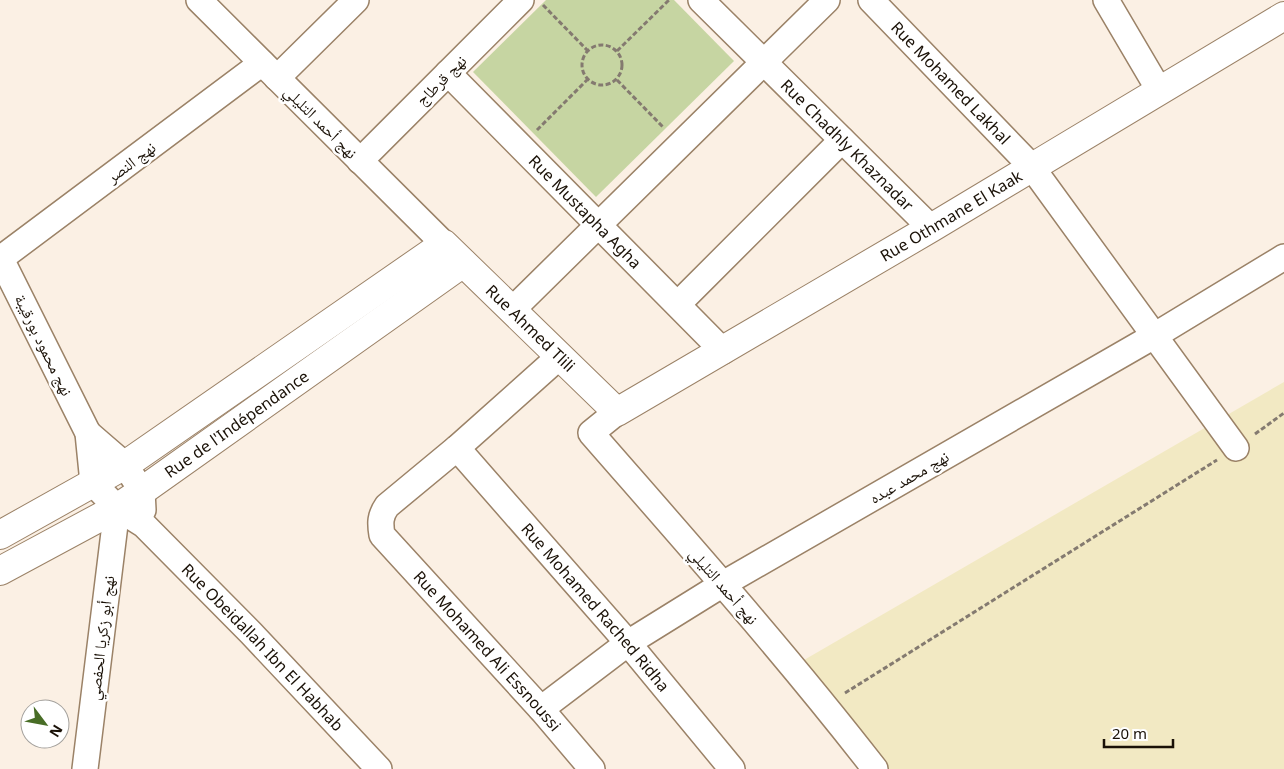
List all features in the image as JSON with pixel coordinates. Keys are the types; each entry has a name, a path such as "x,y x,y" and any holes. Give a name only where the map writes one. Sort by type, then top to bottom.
{"street":[{"name":"نهج أحمد التليلي","path":"199,0 444,244"},
{"name":"نهج النصر","path":"0,258 269,70 356,0"},
{"path":"701,0 764,63"},
{"path":"512,310 828,0"},
{"name":"Rue Mohamed Lakhal","path":"871,0 1031,166 1236,448"},
{"path":"1106,0 1159,90"},
{"name":"نهج قرطاج","path":"360,161 523,1"},
{"name":"Rue Othmane El Kaak","path":"617,412 931,228 1031,166 1284,16"},
{"name":"Rue Chadhly Khaznadar","path":"764,63 931,228"},
{"name":"Rue Mustapha Agha","path":"448,73 723,351"},
{"path":"678,304 842,140"},
{"name":"Rue Ahmed Tlili","path":"444,244 617,412"},
{"name":"Rue de l'Indépendance","path":"0,535 125,465 444,244"},
{"name":"نهج محمود بورقيبة","path":"0,258 88,433"},
{"name":"نهج محمد عبده","path":"541,709 628,642 723,584 1154,336 1284,258"},
{"name":"Rue de l'Indépendance","path":"0,571 117,508 463,263"},
{"path":"457,448 560,356"},
{"name":"نهج أحمد التليلي","path":"617,412 591,433 723,584 825,705 875,769"},
{"path":"88,433 125,465 142,491 144,526"},
{"path":"88,433 93,483"},
{"name":"Rue Mohamed Ali Essnoussi","path":"457,448 387,506 381,514 380,525 382,535 541,709 592,769"},
{"name":"Rue Mohamed Rached Ridha","path":"457,448 628,642 732,769"},
{"name":"Rue Obeidallah Ibn El Habhab","path":"93,483 117,508 144,526 251,633 379,769"},
{"name":"نهج أبو زكريا الحفصي","path":"85,769 117,508"}],"path":[{"path":"617,51 669,0"},
{"path":"523,1 588,51"},
{"path":"603,44 611,46 617,51 622,58 623,66 617,80 610,84 602,85 594,84 588,80 583,72 582,64 584,56 588,51 603,44"},
{"path":"521,146 588,80"},
{"path":"617,80 681,145"},
{"path":"825,705 1236,448 1284,413"}],"green space":[{"path":"546,0 674,0 734,61 596,197 473,72"}],"sand":[{"path":"1284,382 1284,769 886,769 804,660"}]}
